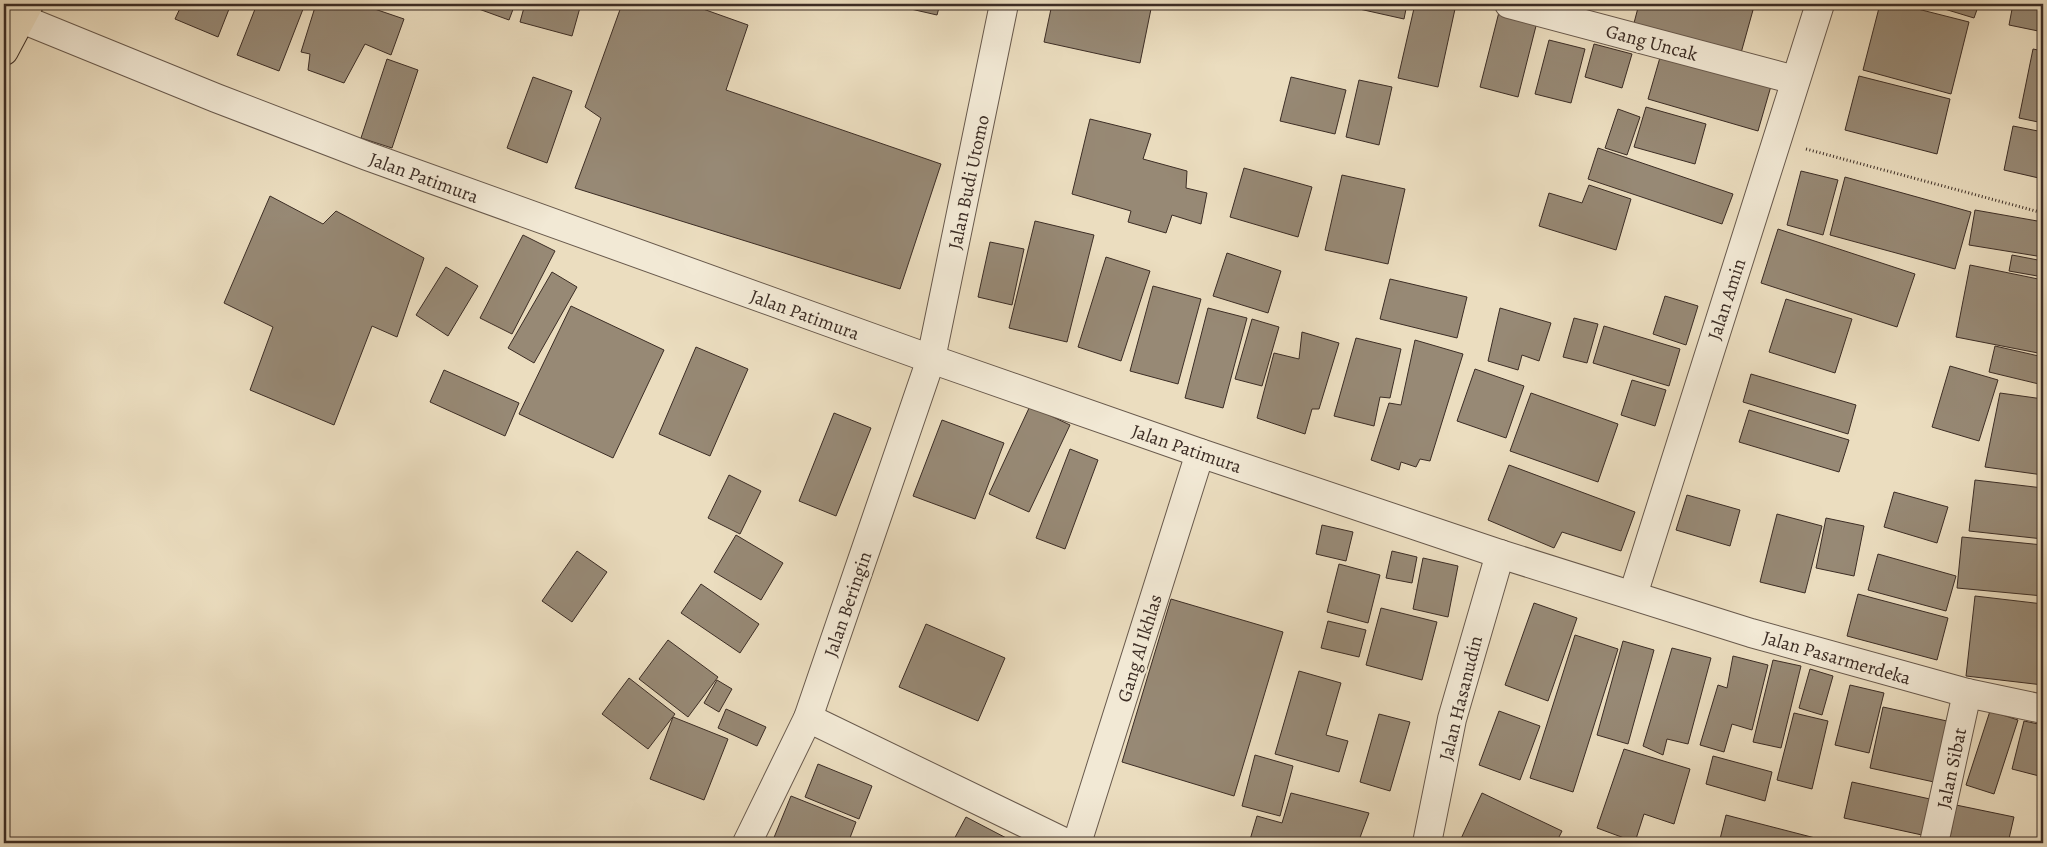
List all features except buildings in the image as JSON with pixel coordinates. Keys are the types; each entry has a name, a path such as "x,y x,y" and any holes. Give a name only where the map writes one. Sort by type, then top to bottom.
{"main road":[{"name":"Jalan Patimura","path":"4,51 26,11"}],"street":[{"name":"Jalan Budi Utomo","path":"931,359 1004,4"},
{"name":"Gang Uncak","path":"1510,4 1795,80"},
{"name":"Jalan Amin","path":"1633,595 1820,4"},
{"name":"Jalan Patimura","path":"26,11 216,98 367,156 931,359 1200,453 1500,554 1633,595"},
{"name":"Jalan Beringin","path":"748,843 808,718 931,359"},
{"name":"Gang Al Ikhlas","path":"1077,843 1200,453"},
{"name":"Jalan Hasanudin","path":"1427,843 1452,718 1500,554"},
{"name":"Jalan Pasarmerdeka","path":"1633,595 1751,633 1967,693 2043,709"},
{"name":"Jalan Sibat","path":"1934,843 1967,693"},
{"path":"808,718 1066,843"}],"path":[{"path":"1776,141 2043,213"}]}
